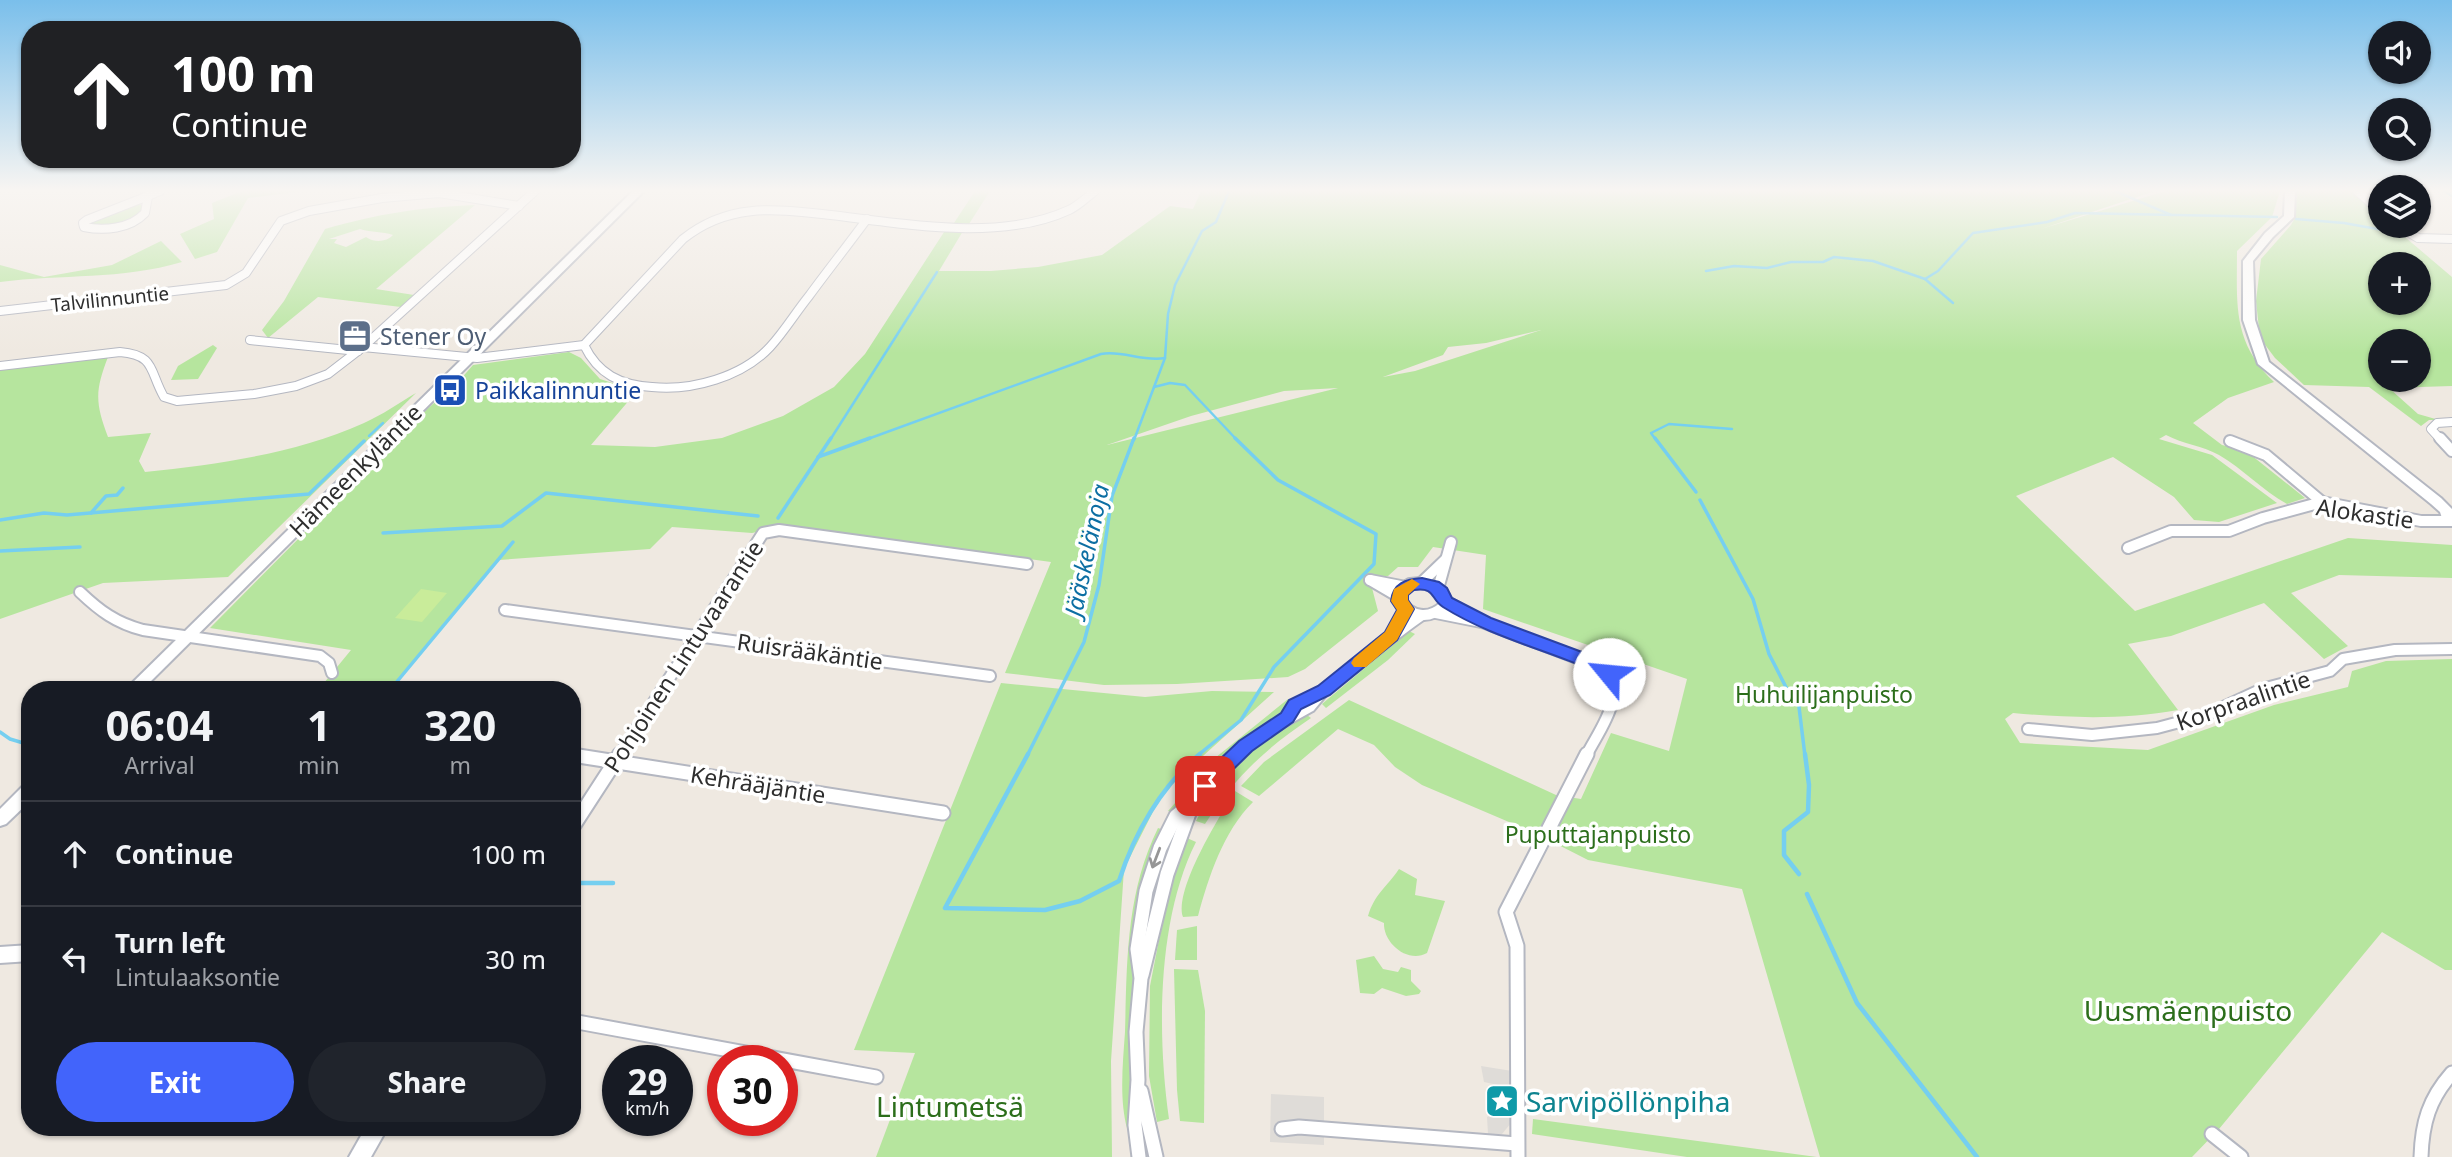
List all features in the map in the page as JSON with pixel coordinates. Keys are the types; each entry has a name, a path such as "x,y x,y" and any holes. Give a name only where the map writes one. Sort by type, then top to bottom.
{"street":[{"name":"Talvilinnuntie","path":"0,310 220,287 232,284 248,273 265,245"},
{"path":"0,366 120,352 134,353 150,362 163,397 180,401 301,384 328,374 360,349 476,245"},
{"name":"Hämeenkyläntie","path":"141,681 584,245"},
{"path":"250,340 469,358 584,345 677,245"},
{"path":"584,345 588,358 599,369 635,385 651,388 691,386 733,373 753,362 770,347 847,245"},
{"path":"2261,245 2248,261 2247,303 2258,351 2267,368 2374,450 2418,488 2431,506 2451,521"},
{"path":"2452,422 2437,423 2431,429 2452,451"},
{"path":"2230,441 2266,455 2322,502"},
{"name":"Alokastie","path":"2128,548 2171,531 2198,528 2229,531 2322,502 2421,521 2451,521"},
{"name":"Pohjoinen Lintuvaarantie","path":"581,814 761,536 767,531 779,530 1027,564"},
{"path":"1438,589 1451,542"},
{"path":"1422,615 1405,609 1399,597 1370,580 1406,587 1422,583 1445,560"},
{"path":"1282,1129 1299,1127 1518,1151 1517,946 1506,912 1614,700 1617,688 1614,680 1603,668 1485,623 1445,601 1438,589 1422,583"},
{"path":"1399,597 1406,587"},
{"path":"80,592 104,615 121,624 320,656 329,663 332,673"},
{"path":"1436,613 1445,601"},
{"path":"1391,636 1405,609"},
{"name":"Ruisrääkäntie","path":"505,610 990,676"},
{"path":"1139,1157 1135,1125 1138,1080 1136,1032 1141,978 1150,953 1167,874 1189,822 1193,802 1230,760 1287,718 1310,708 1324,690 1391,636 1422,615 1436,613 1485,623"},
{"name":"Korpraalintie","path":"2028,729 2048,733 2084,734 2151,729 2198,718 2262,689 2330,671 2343,659 2395,650 2452,649"},
{"name":"Kehrääjäntie","path":"581,756 943,813"},
{"path":"0,820 21,799"},
{"path":"0,955 21,954"},
{"path":"581,1023 876,1077"},
{"path":"2421,1157 2421,1126 2425,1115 2434,1092 2452,1073"},
{"path":"1138,1080 1156,1157"},
{"path":"2213,1134 2241,1157"},
{"path":"359,1157 372,1136"}],"green space":[{"path":"153,245 165,245 182,262 137,272 0,282 0,265 44,277 112,265"},
{"path":"187,245 221,245 217,252 195,259"},
{"path":"316,245 428,245 376,289 414,295 401,307 318,297 268,338 262,330 284,301"},
{"path":"936,245 955,245 939,271 1038,267 1102,255 1116,245 2243,245 2237,251 2240,321 2250,352 2274,382 2228,398 2193,423 2222,445 2246,451 2305,498 2287,504 2219,455 2166,435 2159,439 2212,455 2277,503 2219,522 2194,520 2174,497 2113,457 2016,496 2135,611 2348,538 2452,545 2452,578 2339,575 2291,593 2348,646 2324,659 2264,603 2171,636 2128,644 2178,710 2096,717 2013,713 2005,719 2020,743 2148,750 2274,705 2348,687 2352,671 2386,661 2452,659 2452,970 2445,970 2382,932 2219,1129 2192,1157 1820,1157 1742,889 1588,860 1535,833 1422,785 1395,767 1374,745 1338,729 1259,796 1241,786 1264,762 1349,700 1556,795 1581,799 1611,733 1669,751 1687,679 1483,609 1486,555 1433,547 1418,567 1398,567 1388,576 1377,578 1372,588 1378,611 1305,669 1288,677 1177,684 1104,685 1005,673 1051,562 785,526 752,533 672,527 650,549 499,560 397,681 326,681 351,650 210,628 473,365 569,352 581,358 600,379 637,391 591,445 655,447 722,438 783,416 834,387 865,354","holes":["1541,330 1415,371 1383,377 1443,355 1448,347 1486,343","1338,388 1107,445 1191,416 1284,391"]},
{"path":"2273,245 2414,245 2423,252 2368,252 2368,315 2431,315 2431,259 2452,277 2452,386 2431,387 2431,329 2368,329 2368,387 2304,385 2275,358 2260,338 2256,301 2261,259"},
{"path":"213,345 217,348 198,379 171,380 178,366"},
{"path":"108,357 98,397 104,425 108,437 151,433 139,461 145,472 229,461 311,443 364,423 416,393 228,577 103,583 0,619 0,369"},
{"path":"2376,392 2393,392 2418,414 2439,420 2429,420 2421,426"},
{"path":"421,589 447,593 422,622 395,618"},
{"path":"1409,631 1415,634 1388,660 1326,708 1322,704"},
{"name":"Lintumetsä","path":"1001,683 1145,697 1212,691 1274,692 1163,792 1124,869 1111,1061 1112,1157 876,1157 915,1053 854,1050"},
{"path":"1288,699 1293,703 1228,754 1174,813 1168,811 1215,758"},
{"path":"1307,715 1311,718 1252,765 1205,824 1196,821 1218,786 1243,759 1272,736"},
{"path":"1235,791 1253,802 1225,841 1212,870 1198,916 1183,917 1185,889 1192,871"},
{"path":"1158,828 1164,830 1134,941 1133,1127 1127,1128 1122,1080 1130,928 1140,877"},
{"path":"1187,838 1196,842 1183,873 1174,906 1163,978 1163,1051 1169,1119 1157,1122 1149,1076 1150,986 1171,878"},
{"path":"1399,869 1417,879 1415,895 1445,901 1427,953 1420,956 1412,956 1398,950 1388,938 1384,923 1368,916 1378,896"},
{"path":"1197,926 1197,960 1175,960 1177,930"},
{"path":"1374,956 1383,969 1398,972 1401,967 1411,970 1411,981 1421,991 1419,994 1406,996 1382,988 1374,994 1360,993 1356,960"},
{"path":"1174,969 1198,970 1205,1011 1204,1123 1180,1121"},
{"path":"1533,1119 1817,1157 1687,1157 1532,1134"}],"shaded area":[{"path":"1597,654 1644,671 1640,681 1630,682 1630,694 1625,704 1580,687"},
{"name":"Sarvipöllönpiha","path":"1481,1066 1512,1071 1511,1123 1502,1134 1488,1134 1487,1117 1498,1113 1493,1103 1498,1085 1484,1082"},
{"path":"1271,1094 1324,1097 1324,1145 1270,1142"}],"waterway":[{"name":"Jääskelänoja","path":"1165,358 1168,314 1175,285 1195,245"},
{"path":"1925,279 1938,271 1962,245"},
{"path":"1706,271 1734,266 1767,268 1791,262 1823,262 1834,257 1873,261 1925,279"},
{"path":"830,440 937,272"},
{"path":"1925,279 1953,303"},
{"path":"865,440 1101,354 1165,358"},
{"name":"Jääskelänoja","path":"1154,387 1165,358"},
{"path":"1154,387 1170,383 1185,385 1236,439"},
{"name":"Jääskelänoja","path":"1134,440 1154,387"},
{"path":"369,436 383,423"},
{"path":"1656,440 1651,433 1669,424 1732,429"},
{"path":"819,457 831,438"},
{"path":"819,457 870,438"},
{"name":"Jääskelänoja","path":"1028,754 1084,642 1099,585 1112,496 1134,438"},
{"path":"1655,438 1696,492"},
{"path":"1197,756 1241,720 1274,667 1374,564 1376,534 1278,480 1236,439"},
{"path":"91,513 309,494 364,441"},
{"path":"778,518 819,457"},
{"path":"91,513 106,496 117,495 123,488"},
{"path":"383,533 502,526 546,493 758,516"},
{"path":"1700,500 1753,599 1769,654 1789,693"},
{"path":"0,520 44,513 91,513"},
{"path":"397,681 513,542"},
{"path":"0,551 80,547"},
{"path":"1799,707 1805,756"},
{"name":"Jääskelänoja","path":"0,732 21,742"},
{"path":"1028,754 945,908 1045,910 1080,901 1119,881 1132,846 1150,812 1173,781 1200,754"},
{"path":"1799,874 1784,855 1784,831 1808,812 1809,785 1805,754"},
{"name":"Jääskelänoja","path":"581,883 613,883"},
{"path":"1807,894 1857,1003 1977,1157"}],"slow traffic":[{"path":"1360,663 1391,636 1405,609 1399,601 1400,593 1412,584"}],"place":[{"name":"Stener Oy","path":"355,336"},
{"name":"Paikkalinnuntie","path":"450,390"},
{"name":"Sarvipöllönpiha","path":"1502,1101"}],"route":[{"path":"1205,786 1246,746 1287,718 1295,704 1324,690 1391,636 1405,609 1399,601 1400,593 1410,584 1434,586 1444,596 1445,601 1485,623 1592,663 1609,674"}],"park label":[{"name":"Huhuilijanpuisto","path":"1824,694"},
{"name":"Puputtajanpuisto","path":"1598,834"},
{"name":"Uusmäenpuisto","path":"2188,1010"}]}
